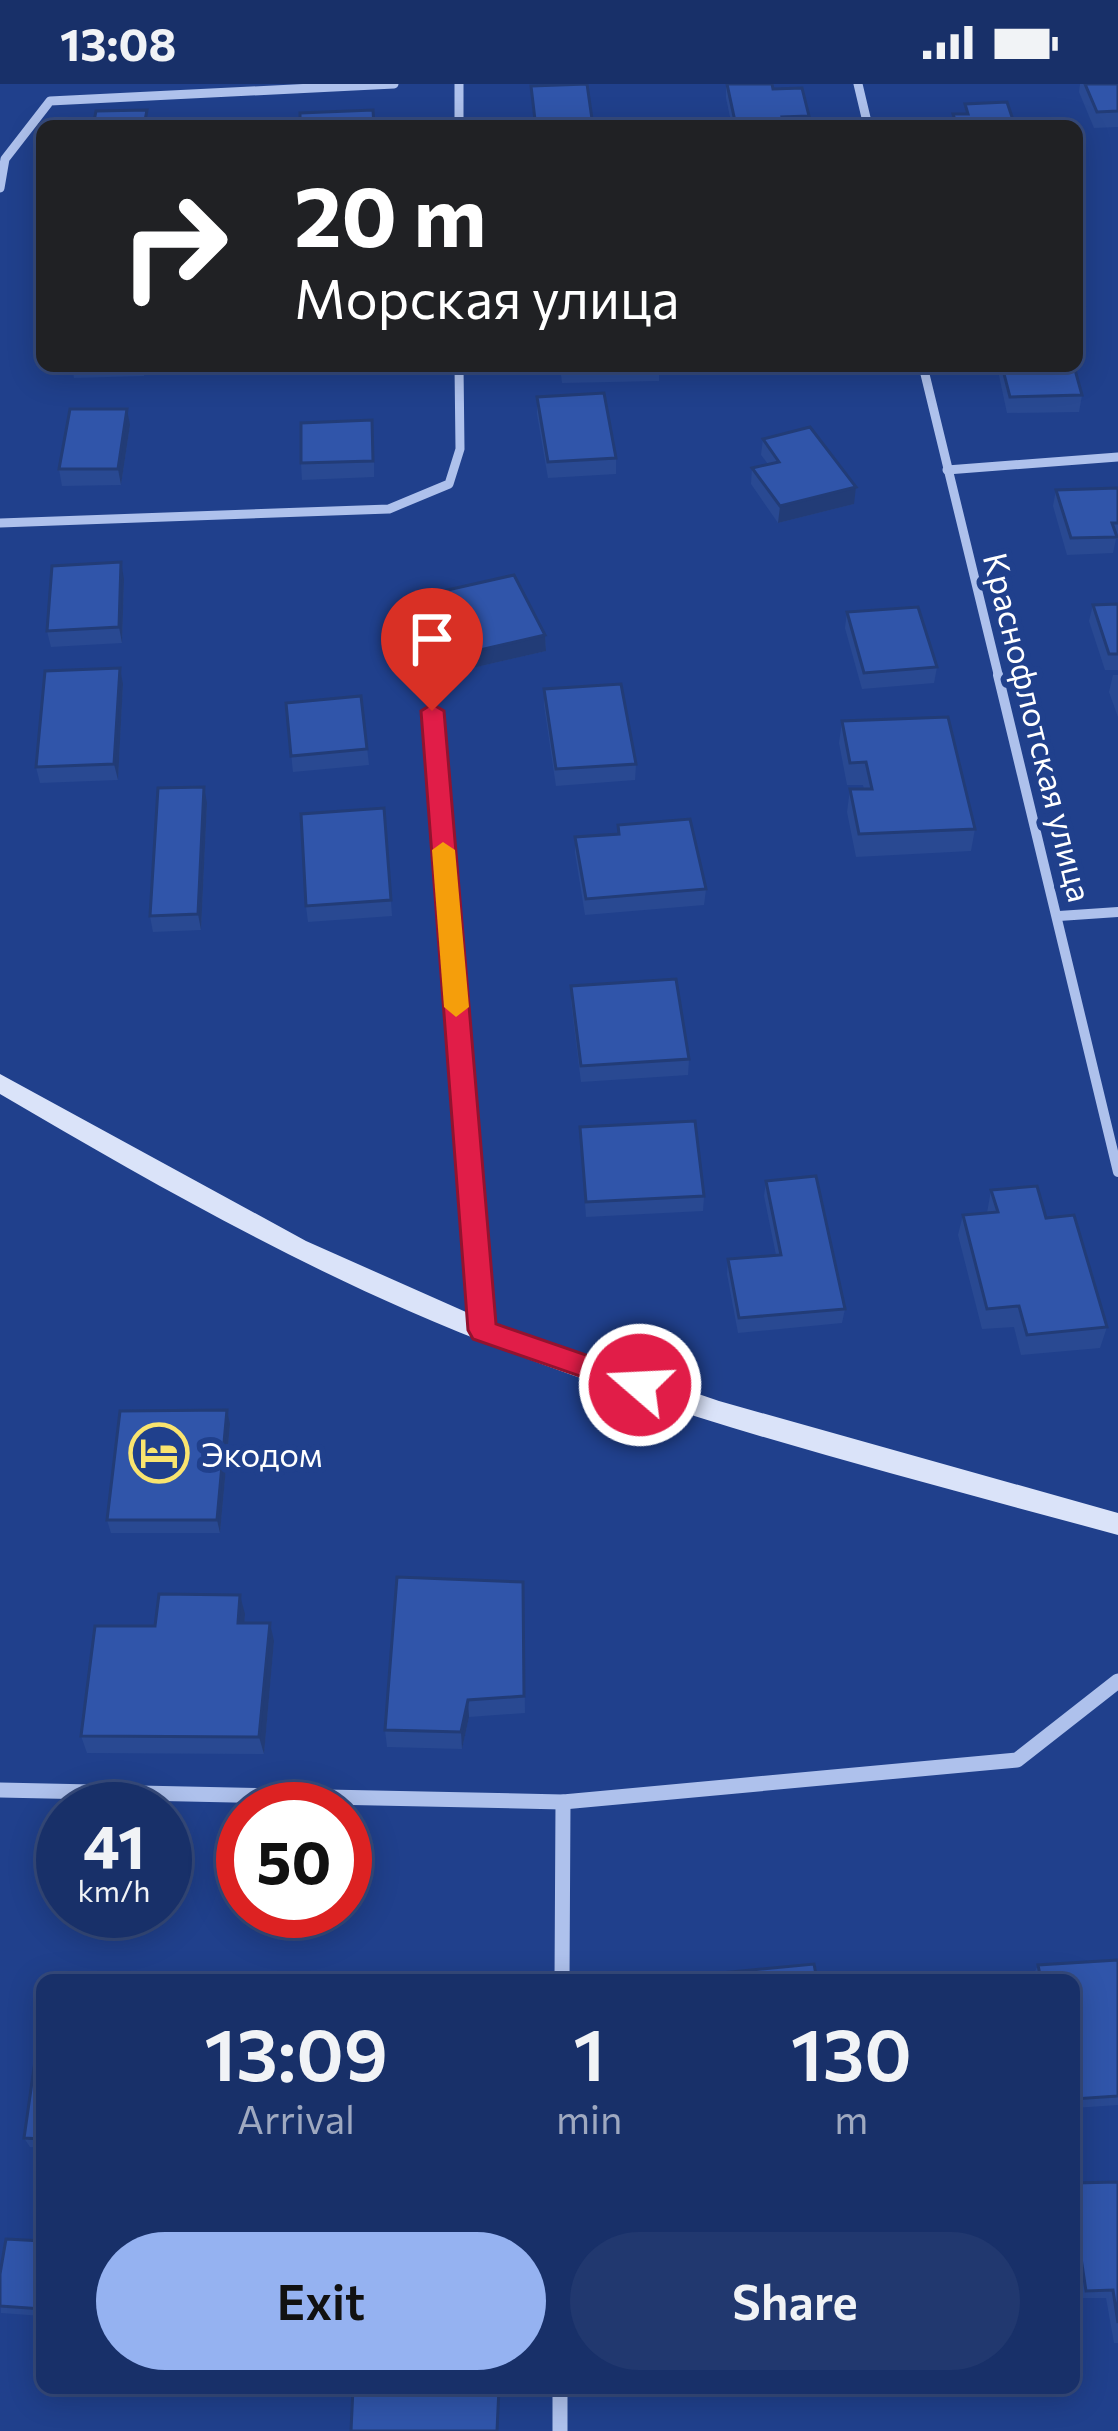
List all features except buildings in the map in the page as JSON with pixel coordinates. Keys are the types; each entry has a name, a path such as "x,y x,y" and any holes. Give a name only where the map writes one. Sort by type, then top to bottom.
{"main road":[{"path":"0,1083 222,1212 482,1330 854,1451 1118,1524"}],"street":[{"path":"0,188 2,159 50,101 394,84"},
{"path":"459,84 459,120"},
{"path":"858,84 867,120"},
{"path":"0,523 389,509 449,484 460,449 459,372"},
{"name":"Краснофлотская улица","path":"924,372 1118,1172"},
{"path":"947,470 1118,457"},
{"path":"432,711 482,1330"},
{"path":"1059,916 1118,912"},
{"path":"0,1790 563,1802 1017,1760 1118,1681"},
{"path":"562,1974 563,1802"},
{"path":"560,2394 560,2431"}],"slow traffic":[{"path":"443,850 456,1007"}],"place":[{"name":"Экодом","path":"159,1453"}],"route":[{"path":"432,711 482,1330 640,1385"}]}
